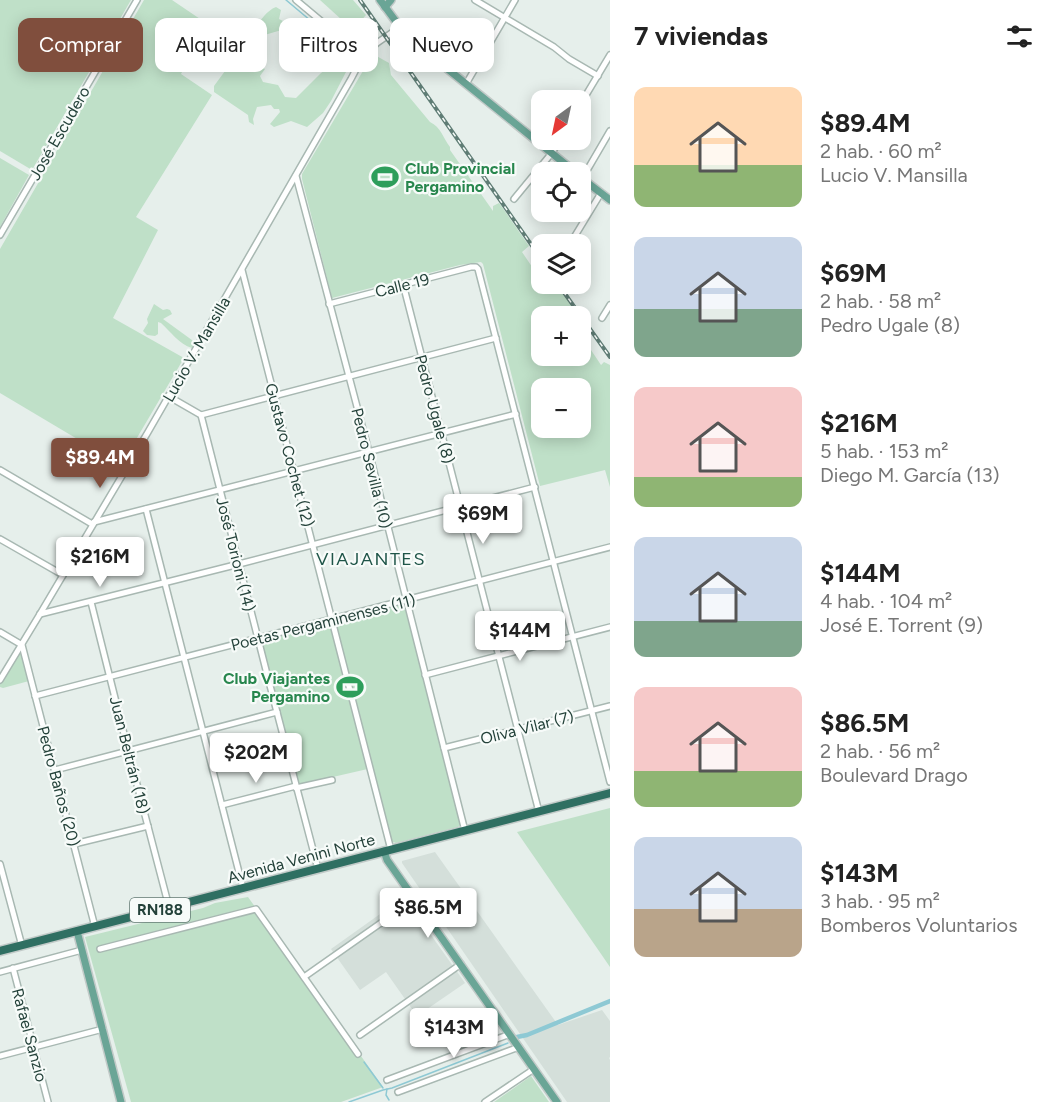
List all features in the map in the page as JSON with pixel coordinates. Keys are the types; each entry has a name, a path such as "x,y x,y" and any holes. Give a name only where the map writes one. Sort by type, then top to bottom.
{"highway":[{"name":"Avenida Venini Norte","path":"0,951 610,793"}],"main road":[{"path":"380,0 393,18"},
{"path":"385,8 391,0"},
{"path":"451,72 561,162"},
{"path":"591,186 610,200"},
{"path":"387,851 387,860 557,1102"},
{"path":"77,931 120,1102"}],"street":[{"name":"José Escudero","path":"0,235 137,0"},
{"path":"296,0 318,18"},
{"path":"475,0 598,76"},
{"path":"466,84 514,0"},
{"path":"589,90 610,55"},
{"name":"Lucio V. Mansilla","path":"0,680 242,270 355,72"},
{"path":"591,162 610,131"},
{"path":"514,199 554,150"},
{"name":"Pedro Sevilla (10)","path":"296,175 465,831"},
{"path":"576,234 601,193"},
{"name":"Calle 19","path":"329,304 476,267 479,271 496,338"},
{"name":"Gustavo Cochet (12)","path":"242,270 332,619 387,851"},
{"name":"Pedro Ugale (8)","path":"403,284 539,812"},
{"path":"602,318 610,305"},
{"path":"168,396 201,415 496,338 610,782"},
{"path":"0,470 93,523 516,414"},
{"name":"José Torioni (14)","path":"201,415 318,869"},
{"path":"40,614 535,488"},
{"path":"146,509 243,888"},
{"path":"0,539 63,575"},
{"name":"Poetas Pergaminenses (11)","path":"35,696 610,547"},
{"name":"Juan Beltrán (18)","path":"92,602 169,907"},
{"path":"425,675 610,627"},
{"path":"0,632 22,645"},
{"name":"Pedro Baños (20)","path":"22,645 95,927"},
{"name":"Oliva Vilar (7)","path":"444,748 610,706"},
{"path":"55,770 277,712"},
{"path":"222,805 332,780"},
{"path":"74,844 148,826"},
{"path":"0,864 22,946"},
{"path":"304,977 415,899"},
{"path":"100,949 256,909 358,1054"},
{"path":"0,972 82,950"},
{"path":"360,1035 461,964"},
{"name":"Rafael Sanzio","path":"13,968 48,1102"},
{"path":"0,1056 103,1029"},
{"path":"387,1080 510,1035"},
{"path":"398,1092 517,1046"},
{"path":"485,1102 534,1069"}],"shaded area":[{"path":"435,852 558,1025 602,1010 610,1021 610,1102 567,1102 402,863 402,861"},
{"path":"404,897 465,983 417,1016 386,972 360,990 331,949"}],"green space":[{"path":"0,0 131,0 121,18 18,18 18,72 89,72 32,170 0,151"},
{"path":"144,0 172,0 199,18 155,18 155,72 182,72 181,74 212,95 136,217 158,230 113,318 184,358 121,465 0,393 0,249 102,72 143,72 143,18 134,18"},
{"path":"320,0 353,0 366,15 363,18 340,18"},
{"path":"276,7 281,10 279,31 267,34 267,18 263,18"},
{"name":"Club Provincial Pergamino","path":"378,57 389,63 391,75 439,130 450,150 493,211 493,206 499,203 529,246 522,252 531,265 531,294 564,294 572,306 531,306 531,366 591,366 591,350 601,365 604,362 610,365 610,487 605,470 540,486 481,262 460,265 332,298 302,174 362,72 378,72"},
{"path":"224,72 263,72 260,76 263,82 278,85 285,97 296,98 322,72 346,72 323,113 307,127 291,121 274,127 270,124 280,112 271,105 257,107 253,119 254,125 249,122 248,115 214,92 214,86"},
{"path":"0,158 29,175 0,227"},
{"path":"154,304 163,310 170,310 172,314 163,319 196,343 192,348 179,341 161,323 158,322 158,334 155,336 147,335 143,331"},
{"name":"Club Viajantes Pergamino","path":"401,604 406,606 461,824 458,827 396,843 391,839 372,768 298,785 261,642 263,639"},
{"path":"20,653 29,681 0,687 0,684"},
{"path":"610,808 610,967 517,832"},
{"path":"248,897 383,1087 341,1102 131,1102 85,937 203,908 215,903"},
{"path":"531,1076 549,1102 494,1102"}],"waterway":[{"path":"286,0 307,18"},
{"path":"517,1037 610,1001"},
{"path":"349,1102 392,1088 508,1043"},
{"path":"364,1062 383,1088"},
{"path":"387,1089 386,1095 389,1100"}],"railway":[{"path":"360,0 531,244"},
{"path":"565,294 610,357"}],"place":[{"name":"Club Provincial Pergamino","path":"385,177"},
{"name":"Club Viajantes Pergamino","path":"350,687"}],"district":[{"name":"VIAJANTES","path":"371,559"}]}
